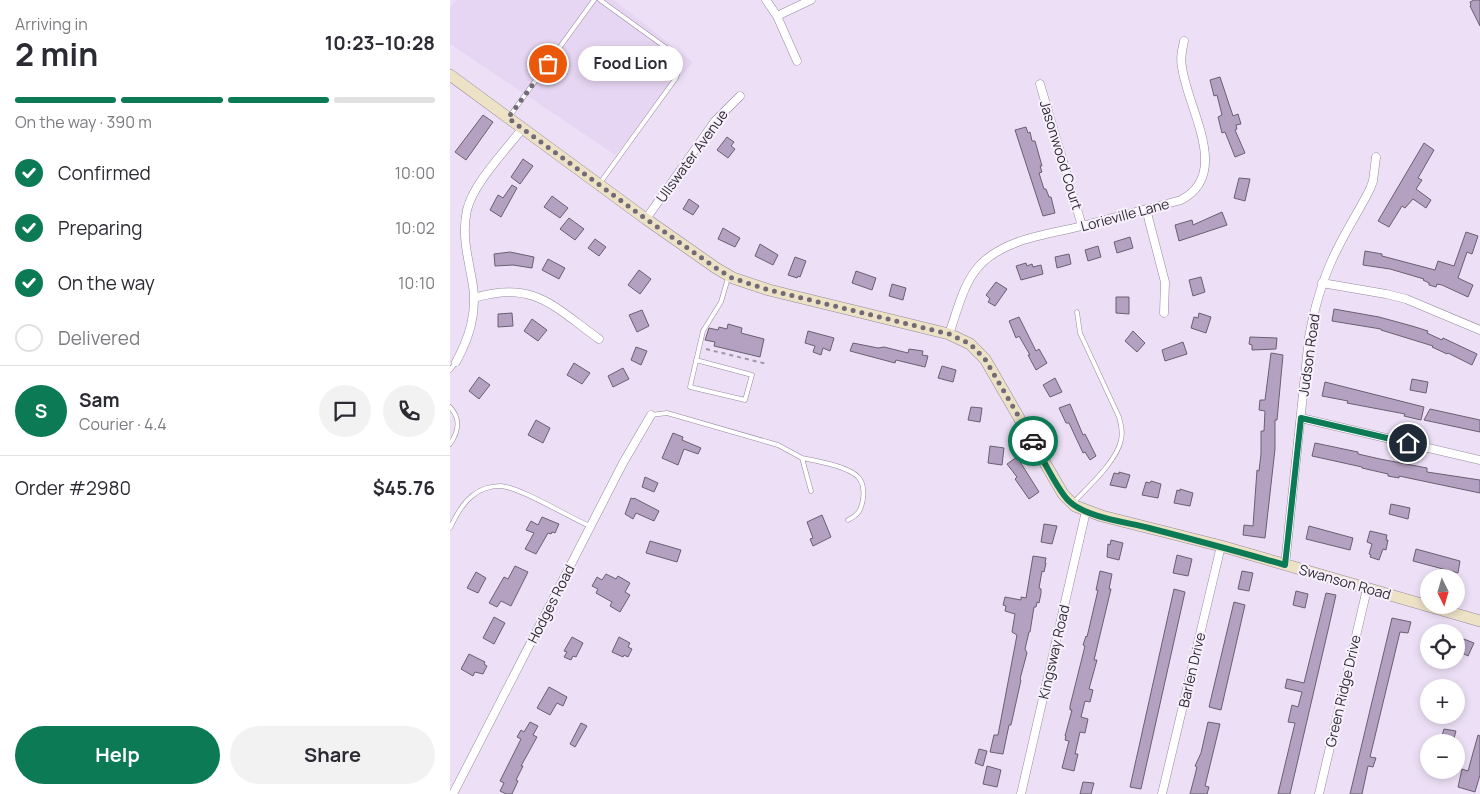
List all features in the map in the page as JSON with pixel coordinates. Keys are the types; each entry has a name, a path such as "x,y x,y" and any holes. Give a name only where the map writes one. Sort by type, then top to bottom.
{"street":[{"path":"766,0 777,16 796,61"},
{"path":"777,16 811,0"},
{"name":"Lorieville Lane","path":"949,334 967,285 979,266 989,257 1013,244 1182,200 1190,195 1202,181 1205,172 1206,152 1181,65 1184,41"},
{"name":"Swanson Road","path":"450,75 646,219 729,275 762,288 949,334 970,344 985,359 1063,494 1072,504 1086,511 1221,546 1480,621"},
{"name":"Jasonwood Court","path":"1040,84 1082,226"},
{"name":"Ullswater Avenue","path":"646,219 715,121 740,96"},
{"path":"456,362 467,343 471,328 474,298 464,234 467,209 479,184 522,129"},
{"name":"Judson Road","path":"1285,565 1312,317 1322,283 1344,235 1374,181 1376,157"},
{"path":"1146,209 1165,282 1164,313"},
{"path":"1322,283 1406,299 1479,327"},
{"path":"474,298 506,292 530,294 553,306 599,339"},
{"name":"Hodges Road","path":"453,794 590,526 651,415"},
{"path":"1301,418 1480,460"},
{"name":"Kingsway Road","path":"1021,794 1086,511"},
{"name":"Barlen Drive","path":"1162,794 1221,546"},
{"name":"Green Ridge Drive","path":"1319,794 1367,589"}],"lane":[{"path":"508,118 594,0"},
{"path":"598,184 676,78 679,67 676,57 672,52 600,0"},
{"path":"696,360 752,375 746,400 690,386 696,360 699,347 703,331 721,302 729,275"},
{"path":"1072,504 1112,459 1120,445 1122,431 1116,410 1080,333 1078,312"},
{"path":"450,370 456,362"},
{"path":"450,407 455,412 458,424 457,432 450,444"},
{"path":"651,415 666,413 778,445 802,458 845,469 858,477 864,490 861,510 857,515 848,520"},
{"path":"802,458 811,491"},
{"path":"450,528 461,508 473,495 489,487 501,486 533,498 590,526"}],"path":[{"path":"699,347 767,364"},
{"path":"720,360 722,353"},
{"path":"730,363 732,356"}],"shaded area":[{"path":"456,0 614,0 693,62 615,155 450,44 450,8"}],"building":[{"path":"1480,0 1480,26 1470,6 1470,2"},
{"path":"1220,77 1233,116 1238,114 1241,124 1236,125 1237,129 1235,130 1245,153 1235,157 1225,132 1222,133 1218,117 1222,115 1217,95 1214,96 1210,80"},
{"path":"483,115 493,122 466,160 455,152"},
{"path":"1026,127 1028,133 1030,132 1032,141 1035,141 1042,166 1040,166 1042,172 1039,173 1044,189 1046,189 1049,197 1051,197 1055,213 1043,216 1015,130"},
{"path":"727,137 734,142 731,146 735,149 728,158 717,150"},
{"path":"1424,143 1434,150 1418,178 1422,180 1416,189 1431,200 1426,208 1413,199 1405,208 1402,206 1389,227 1378,221"},
{"path":"523,159 533,166 520,184 511,177"},
{"path":"1239,178 1250,179 1245,201 1234,198"},
{"path":"512,185 517,188 501,217 490,210 498,195 503,198"},
{"path":"552,196 568,208 560,218 544,207"},
{"path":"689,199 699,206 693,215 683,209"},
{"path":"1222,212 1227,225 1179,241 1175,225 1192,220 1193,225"},
{"path":"569,218 584,229 575,240 560,229"},
{"path":"723,228 740,238 735,247 718,239"},
{"path":"1466,232 1478,236 1472,254 1467,252 1458,278 1473,285 1468,297 1442,285 1437,284 1436,287 1429,285 1424,279 1390,269 1363,265 1365,251 1382,254 1382,256 1435,270 1438,261 1454,266"},
{"path":"1130,237 1133,248 1117,253 1114,242"},
{"path":"595,239 606,247 599,256 588,248"},
{"path":"760,244 778,255 773,265 755,256"},
{"path":"1098,246 1101,257 1088,261 1085,250"},
{"path":"510,252 534,257 532,268 513,265 495,266 494,254"},
{"path":"1069,254 1071,264 1057,268 1055,257"},
{"path":"795,257 806,261 800,277 798,276 797,278 788,275"},
{"path":"548,259 565,268 559,279 542,270"},
{"path":"1026,263 1027,266 1032,264 1033,267 1041,265 1043,274 1021,280 1016,266"},
{"path":"639,270 651,279 640,294 628,285"},
{"path":"856,271 876,278 872,290 852,283"},
{"path":"1201,277 1205,292 1193,296 1189,280"},
{"path":"996,282 1007,289 995,306 988,302 990,299 986,295"},
{"path":"892,284 906,288 903,300 889,296"},
{"path":"1116,297 1129,297 1129,314 1116,313"},
{"path":"1334,309 1379,317 1428,331 1427,333 1442,340 1443,338 1477,354 1472,365 1433,346 1381,329 1332,321"},
{"path":"642,310 649,326 637,332 629,315"},
{"path":"512,313 513,326 498,327 498,314"},
{"path":"1199,313 1211,317 1206,333 1191,328 1194,317 1198,318"},
{"path":"1019,317 1036,351 1039,349 1047,363 1036,370 1019,336 1016,338 1009,321"},
{"path":"532,319 547,330 538,341 524,331"},
{"path":"728,324 742,328 741,333 764,339 760,357 714,346 715,342 705,340 709,328 718,330 719,327 727,329"},
{"path":"808,331 834,338 830,351 823,348 821,355 813,352 815,346 805,343"},
{"path":"1133,331 1145,343 1137,352 1125,341"},
{"path":"1250,337 1277,338 1276,349 1252,350 1252,345 1249,344"},
{"path":"1183,342 1187,354 1165,361 1162,350"},
{"path":"853,343 878,348 884,347 908,353 909,349 923,351 922,355 928,356 925,367 896,360 895,363 850,351"},
{"path":"636,347 647,351 641,365 631,360"},
{"path":"1271,353 1283,355 1277,420 1275,420 1275,449 1265,538 1243,535 1244,525 1253,526 1257,470 1259,471 1261,454 1261,431 1264,431 1265,411 1259,410 1260,400 1265,400"},
{"path":"574,363 590,373 582,384 567,375"},
{"path":"942,366 956,370 953,382 938,378"},
{"path":"623,368 629,379 613,387 608,376"},
{"path":"479,377 490,385 479,399 469,391"},
{"path":"1055,378 1062,392 1050,397 1043,385"},
{"path":"1412,379 1428,382 1426,393 1410,390"},
{"path":"1325,382 1424,407 1421,420 1404,416 1405,414 1347,403 1348,401 1322,396"},
{"path":"1070,404 1083,435 1085,434 1096,456 1090,460 1085,452 1083,453 1069,423 1066,423 1059,408"},
{"path":"971,407 982,408 980,422 968,420"},
{"path":"1430,409 1480,420 1480,432 1424,420"},
{"path":"536,420 550,428 543,443 528,435"},
{"path":"673,433 683,437 682,440 701,448 698,454 684,449 678,465 662,458"},
{"path":"1315,443 1427,468 1427,472 1480,480 1480,493 1399,476 1399,478 1388,476 1388,474 1362,467 1312,456"},
{"path":"990,446 1004,448 1002,465 988,463"},
{"path":"1017,457 1039,492 1029,499 1015,479 1017,477 1007,464"},
{"path":"1119,472 1130,475 1126,488 1110,485 1114,473 1119,474"},
{"path":"645,477 658,483 654,492 642,487"},
{"path":"1151,481 1161,484 1158,498 1142,495 1146,482 1150,483"},
{"path":"1180,489 1193,493 1190,506 1174,503 1177,490 1180,491"},
{"path":"631,498 659,511 654,521 636,513 633,519 625,514"},
{"path":"1391,504 1410,508 1408,519 1389,514"},
{"path":"822,515 831,537 813,546 810,539 813,538 807,522"},
{"path":"542,517 559,524 555,533 548,533 536,554 525,549 534,533 526,530 531,521 538,525"},
{"path":"1044,524 1057,526 1052,544 1041,542"},
{"path":"1309,526 1353,538 1350,550 1306,539"},
{"path":"1370,531 1387,535 1386,550 1383,549 1379,560 1370,557 1371,555 1369,554 1372,544 1367,542"},
{"path":"1111,540 1123,543 1119,560 1107,557 1108,544 1110,545"},
{"path":"650,541 681,550 677,562 646,553"},
{"path":"1416,549 1460,561 1459,569 1443,569 1413,561"},
{"path":"1177,555 1192,559 1188,576 1173,573"},
{"path":"1033,556 1046,558 1039,588 1041,593 1039,603 1037,602 1036,607 1034,607 1025,649 1027,653 1003,754 990,752 994,735 998,735 1017,635 1012,632 1015,614 1005,611 1006,606 1003,605 1005,597 1021,600 1021,597 1026,598"},
{"path":"515,566 528,572 511,606 501,601 497,607 489,603 504,577 508,579"},
{"path":"1100,571 1112,574 1109,589 1111,589 1094,660 1097,660 1089,689 1093,690 1090,702 1085,701 1081,717 1088,719 1085,733 1080,732 1075,754 1078,754 1074,771 1062,768 1069,741 1065,740 1065,736 1072,710 1070,710 1070,706 1085,646 1083,645 1087,637 1098,590 1096,590"},
{"path":"1242,571 1253,573 1249,591 1238,589"},
{"path":"476,572 486,578 478,593 467,588"},
{"path":"606,574 616,579 618,576 630,583 625,592 630,595 620,612 610,606 612,602 596,593 598,589 592,586 597,577 602,580"},
{"path":"1174,589 1185,592 1141,789 1130,787"},
{"path":"1296,591 1308,594 1305,608 1293,605"},
{"path":"1326,593 1336,595 1290,794 1278,794 1295,723 1288,722 1292,705 1298,707 1302,692 1285,688 1287,679 1304,683"},
{"path":"1234,602 1245,605 1221,710 1209,707"},
{"path":"494,617 505,623 494,644 483,638"},
{"path":"1392,618 1411,622 1408,633 1400,632 1370,757 1376,758 1373,767 1368,766 1362,794 1350,794"},
{"path":"572,637 583,643 576,657 573,656 571,660 564,657 567,652 564,651"},
{"path":"619,637 630,643 628,647 632,649 628,657 612,652"},
{"path":"1465,640 1474,643 1468,656 1465,654"},
{"path":"469,654 485,662 484,664 487,666 483,674 475,672 473,676 461,669"},
{"path":"549,687 567,697 563,706 557,703 550,715 537,708"},
{"path":"530,722 538,726 533,735 537,737 521,766 523,766 512,794 506,794 500,791 504,783 500,781 521,739 517,737 521,730 524,732"},
{"path":"1208,722 1220,724 1205,786 1209,787 1207,794 1190,794 1197,767 1195,766 1201,753"},
{"path":"581,723 587,726 575,747 570,744"},
{"path":"1444,729 1456,731 1455,734 1442,734"},
{"path":"1478,735 1480,736 1480,775 1475,792 1458,787 1460,779 1465,779 1465,770 1468,771"},
{"path":"979,749 987,751 983,766 975,763"},
{"path":"987,766 1001,770 997,787 983,784"},
{"path":"1083,782 1094,783 1091,794 1080,794"}],"way so far":[{"path":"548,64 508,118 646,219 732,278 769,290 949,334 970,344 985,359 1033,441"}],"place":[{"name":"Food Lion","path":"548,64"}],"route":[{"path":"1033,441 1063,494 1072,504 1079,508 1094,514 1221,546 1285,565 1301,418 1408,443"}]}
